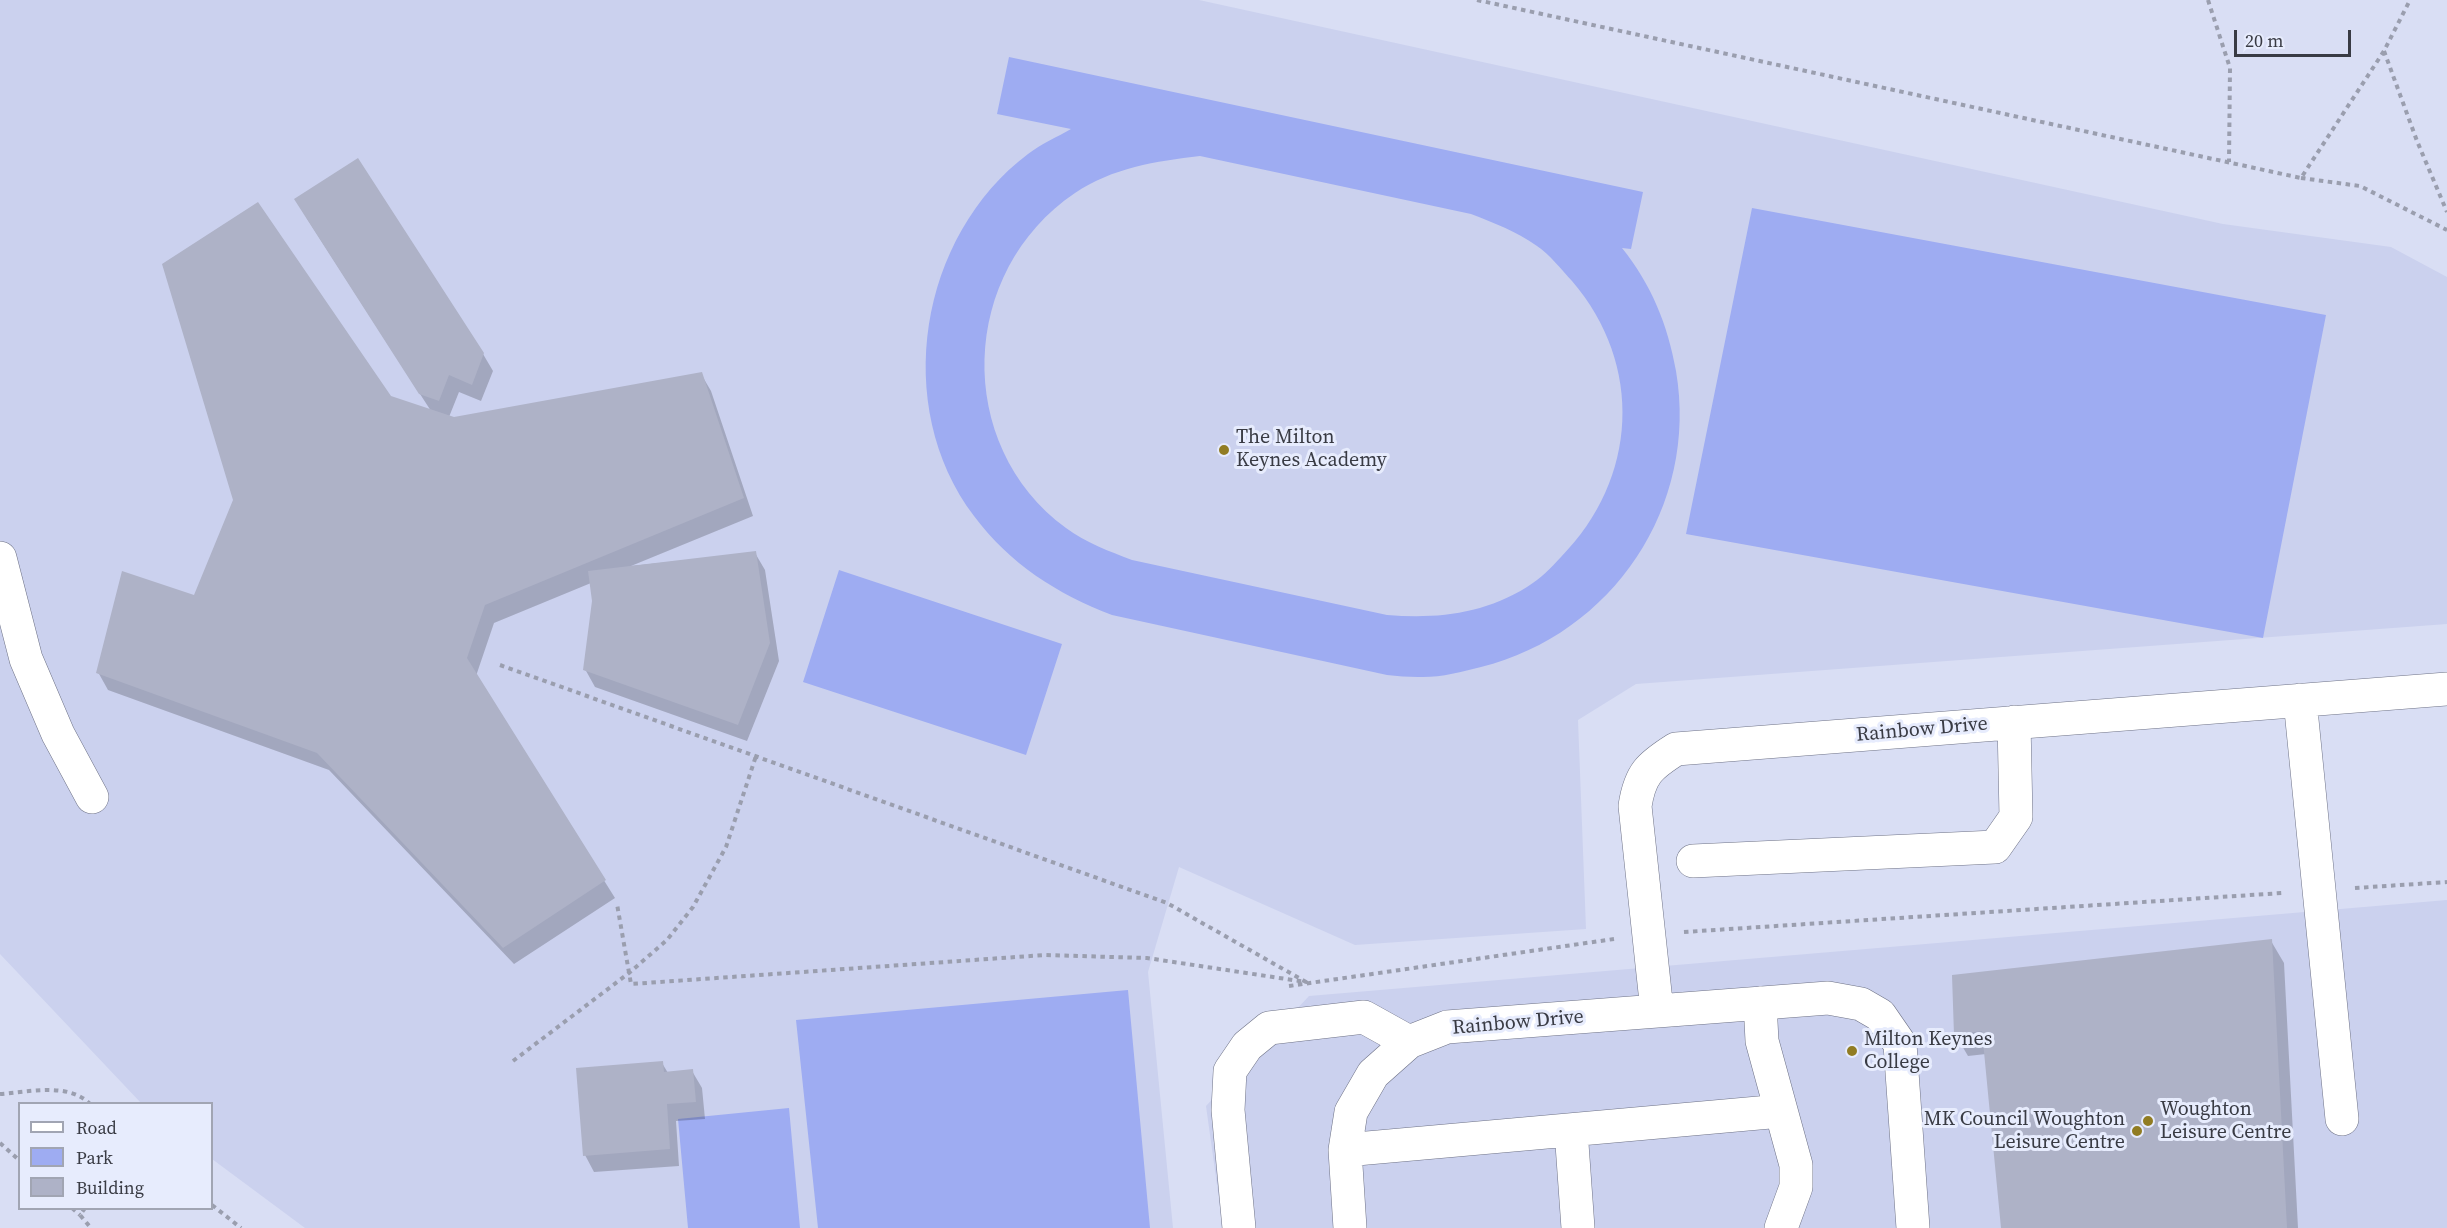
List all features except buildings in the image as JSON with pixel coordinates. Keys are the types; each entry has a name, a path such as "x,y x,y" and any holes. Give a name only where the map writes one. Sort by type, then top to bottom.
{"street":[{"path":"0,558 26,659 57,734 92,797"},
{"name":"Rainbow Drive","path":"1657,1011 1635,806 1638,788 1652,764 1676,749 2447,689"},
{"path":"2300,700 2342,1119"},
{"path":"1694,861 1995,847 2016,817 2014,722"},
{"name":"Rainbow Drive","path":"1350,1228 1345,1150 1352,1112 1373,1074 1409,1042 1447,1027 1828,998 1861,1004 1881,1015 1900,1044 1914,1228"},
{"path":"1760,1003 1762,1041 1796,1165 1796,1187 1781,1228"},
{"path":"1239,1228 1228,1110 1230,1071 1247,1046 1269,1028 1364,1017 1409,1042"},
{"path":"1345,1150 1781,1111"},
{"path":"1571,1130 1578,1228"}],"path":[{"path":"1477,0 2301,178 2360,186 2447,230"},
{"path":"2208,0 2230,68 2229,162"},
{"path":"2301,178 2384,51 2410,0"},
{"path":"2384,51 2417,141 2447,212"},
{"path":"500,665 1167,903 1306,982"},
{"path":"513,1061 629,973 667,940 693,907 726,847 756,756"},
{"path":"1287,986 1649,934 2447,882"},
{"path":"617,904 631,984 1045,955 1147,958 1306,982"},
{"path":"0,1094 71,1092 88,1102"},
{"path":"0,1143 18,1159"},
{"path":"213,1206 242,1228"},
{"path":"73,1210 91,1228"},
{"path":"80,1215 84,1210"}],"shaded area":[{"name":"The Milton Keynes Academy","path":"0,0 1199,0 2223,224 2391,247 2447,277 2447,624 1636,684 1578,720 1586,929 1355,945 1179,867 1148,972 1173,1228 305,1228 213,1160 213,1102 140,1102 0,954"},
{"name":"Milton Keynes College","path":"2447,900 2447,1228 1223,1228 1206,1106 1309,996"}],"green space":[{"path":"1009,57 1643,192 1631,249 1622,248 1642,276 1663,321 1676,371 1680,421 1674,470 1659,515 1637,557 1607,594 1570,626 1528,650 1481,667 1426,677 1387,675 1112,615 1072,597 1036,576 1003,549 988,533 974,516 948,472 932,425 926,375 929,324 941,276 962,230 991,189 1028,154 1071,129 997,114","holes":["1200,156 1471,214 1505,228 1537,246 1572,281 1595,314 1611,349 1620,385 1622,421 1617,458 1605,493 1587,526 1561,557 1527,587 1510,596 1460,613 1424,616 1387,615 1132,560 1106,550 1066,528 1029,493 1003,452 989,406 985,359 991,311 1009,267 1037,226 1089,184 1135,167"]},
{"path":"1752,208 2326,315 2263,638 1686,534"},
{"path":"839,570 1062,644 1026,755 803,682"},
{"path":"1128,990 1150,1228 818,1228 796,1020"},
{"path":"789,1108 800,1228 688,1228 678,1119"}],"place":[{"name":"The Milton Keynes Academy","path":"1224,450"},
{"name":"Milton Keynes College","path":"1852,1051"},
{"name":"Woughton Leisure Centre","path":"2148,1121"},
{"name":"MK Council Woughton Leisure Centre","path":"2137,1131"}]}
